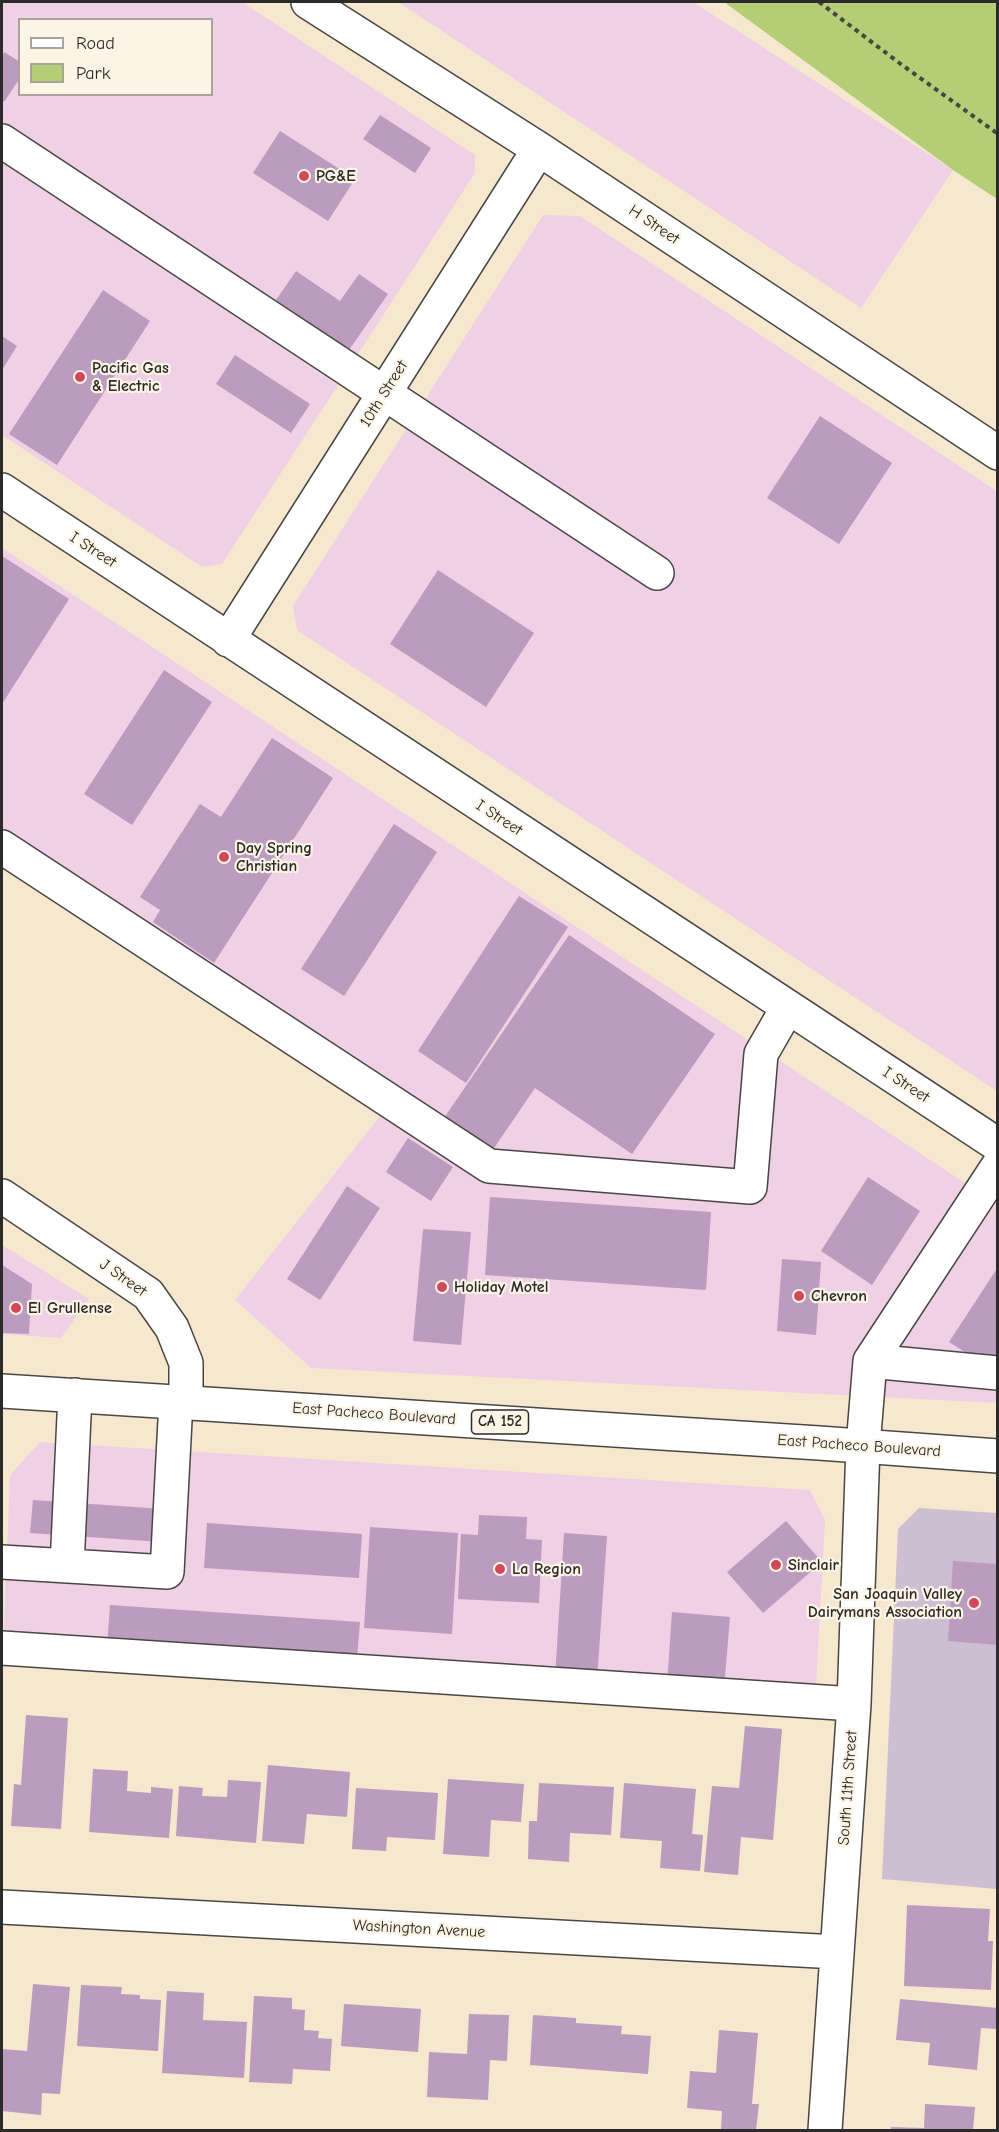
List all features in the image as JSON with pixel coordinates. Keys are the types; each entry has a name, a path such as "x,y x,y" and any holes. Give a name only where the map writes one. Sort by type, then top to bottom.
{"main road":[{"name":"H Street","path":"308,2 539,149 998,453"},
{"path":"2,141 657,573"},
{"name":"10th Street","path":"228,640 539,149"},
{"name":"I Street","path":"2,490 998,1145"},
{"path":"2,847 489,1166 750,1187 761,1054 788,1008"},
{"path":"998,1166 870,1361 998,1372"},
{"name":"J Street","path":"2,1196 148,1294 172,1328 186,1363 167,1572 67,1566"},
{"name":"South 11th Street","path":"825,2130 854,1704 863,1446 870,1361"},
{"name":"East Pacheco Boulevard","path":"2,1390 998,1456"},
{"path":"2,1562 67,1566 75,1395"},
{"path":"2,1648 854,1704"},
{"name":"Washington Avenue","path":"2,1907 837,1952"}],"path":[{"path":"819,2 998,134"}],"shaded area":[{"path":"2,2 242,2 475,155 475,173 355,359 2,122"},
{"path":"398,2 693,2 953,170 861,308"},
{"path":"2,160 338,385 222,564 202,567 2,435"},
{"path":"543,215 580,216 997,491 997,1091 297,630 293,606"},
{"path":"2,548 997,1204 997,1403 311,1368 235,1300 384,1111 2,858"},
{"path":"2,1245 89,1299 61,1338 2,1334"},
{"path":"40,1442 810,1490 825,1520 815,1702 3,1652 10,1475"},
{"path":"919,1508 997,1513 997,1889 882,1879 898,1529"}],"green space":[{"path":"724,2 997,2 997,199 953,170"}],"building":[{"path":"4,52 18,61 18,81 4,102 2,100 2,56"},
{"path":"380,115 431,148 415,173 363,139"},
{"name":"PG&E","path":"280,131 355,179 328,221 253,173"},
{"path":"296,271 340,301 359,274 388,294 349,350 276,300"},
{"name":"Pacific Gas & Electric","path":"103,290 150,321 57,465 9,434"},
{"path":"2,336 17,346 2,370"},
{"path":"235,355 310,404 291,433 216,384"},
{"path":"820,416 892,463 839,544 767,498"},
{"path":"2,556 69,599 2,704"},
{"path":"438,570 534,633 486,707 390,644"},
{"path":"164,670 212,702 132,825 84,794"},
{"name":"Day Spring Christian","path":"272,738 333,778 214,963 153,922 160,910 140,897 200,804 221,817"},
{"path":"394,824 437,852 344,996 301,969"},
{"path":"519,896 568,927 466,1083 418,1051"},
{"path":"569,935 715,1034 632,1154 535,1088 492,1151 444,1118"},
{"path":"408,1138 453,1167 431,1201 386,1172"},
{"name":"Chevron","path":"868,1177 920,1211 872,1285 821,1251"},
{"path":"347,1186 380,1208 320,1300 287,1279"},
{"path":"490,1197 711,1212 706,1290 485,1275"},
{"name":"Holiday Motel","path":"423,1229 471,1232 461,1345 413,1341"},
{"name":"Chevron","path":"782,1259 821,1262 816,1335 777,1331"},
{"name":"El Grullense","path":"2,1265 32,1284 29,1334 2,1333"},
{"path":"998,1267 998,1373 949,1342"},
{"path":"33,1500 178,1510 176,1543 30,1533"},
{"name":"La Region","path":"479,1515 527,1517 526,1539 542,1540 539,1603 458,1599 461,1534 478,1535"},
{"path":"786,1521 822,1562 763,1613 727,1572"},
{"path":"207,1523 362,1534 359,1578 204,1568"},
{"path":"370,1527 458,1533 452,1634 364,1628"},
{"path":"564,1533 607,1536 597,1680 555,1678"},
{"name":"San Joaquin Valley Dairymans Association","path":"953,1561 998,1564 998,1645 948,1641"},
{"path":"110,1605 360,1622 357,1658 107,1647"},
{"path":"672,1612 730,1617 724,1689 667,1685"},
{"path":"26,1715 68,1718 61,1829 11,1826 14,1784 21,1785"},
{"path":"745,1726 782,1729 773,1840 741,1837 738,1875 704,1872 712,1786 739,1788"},
{"path":"268,1765 350,1772 347,1817 307,1814 304,1844 262,1841"},
{"path":"93,1769 128,1771 127,1791 151,1793 151,1787 173,1789 169,1838 89,1832"},
{"path":"448,1779 524,1784 521,1822 491,1820 489,1857 443,1854"},
{"path":"228,1780 261,1782 256,1843 176,1836 179,1786 203,1788 202,1796 227,1797"},
{"path":"539,1783 614,1787 611,1835 570,1833 569,1862 528,1859 529,1821 537,1821"},
{"path":"624,1783 696,1789 692,1834 703,1835 700,1871 660,1868 662,1841 620,1838"},
{"path":"356,1788 438,1793 435,1840 387,1837 386,1851 352,1849"},
{"path":"907,1905 990,1909 988,1941 993,1941 991,1990 904,1986"},
{"path":"33,1984 70,1987 60,2094 42,2093 41,2115 2,2111 2,2049 27,2051"},
{"path":"81,1985 122,1987 121,1994 140,1995 140,1999 161,2000 158,2051 77,2046"},
{"path":"167,1991 204,1993 203,2020 247,2022 244,2078 162,2073"},
{"path":"254,1996 292,1998 292,2009 305,2010 304,2030 319,2031 318,2038 332,2039 330,2071 293,2069 292,2084 249,2082"},
{"path":"900,1999 998,2008 998,2029 981,2028 977,2070 928,2065 930,2043 896,2040"},
{"path":"344,2004 421,2009 418,2052 341,2046"},
{"path":"469,2014 509,2015 507,2061 490,2060 488,2100 427,2097 429,2052 467,2054"},
{"path":"533,2015 576,2018 576,2023 622,2026 621,2034 651,2036 648,2074 530,2065"},
{"path":"719,2030 758,2033 752,2104 759,2104 756,2130 721,2130 722,2111 687,2108 690,2071 716,2073"},
{"path":"925,2104 975,2107 973,2130 891,2130 891,2127 924,2128"}],"place":[{"name":"PG&E","path":"304,176"},
{"name":"Pacific Gas & Electric","path":"80,377"},
{"name":"Day Spring Christian","path":"224,857"},
{"name":"Holiday Motel","path":"442,1287"},
{"name":"Chevron","path":"799,1296"},
{"name":"El Grullense","path":"16,1308"},
{"name":"Sinclair","path":"776,1565"},
{"name":"La Region","path":"500,1569"},
{"name":"San Joaquin Valley Dairymans Association","path":"974,1603"}]}
